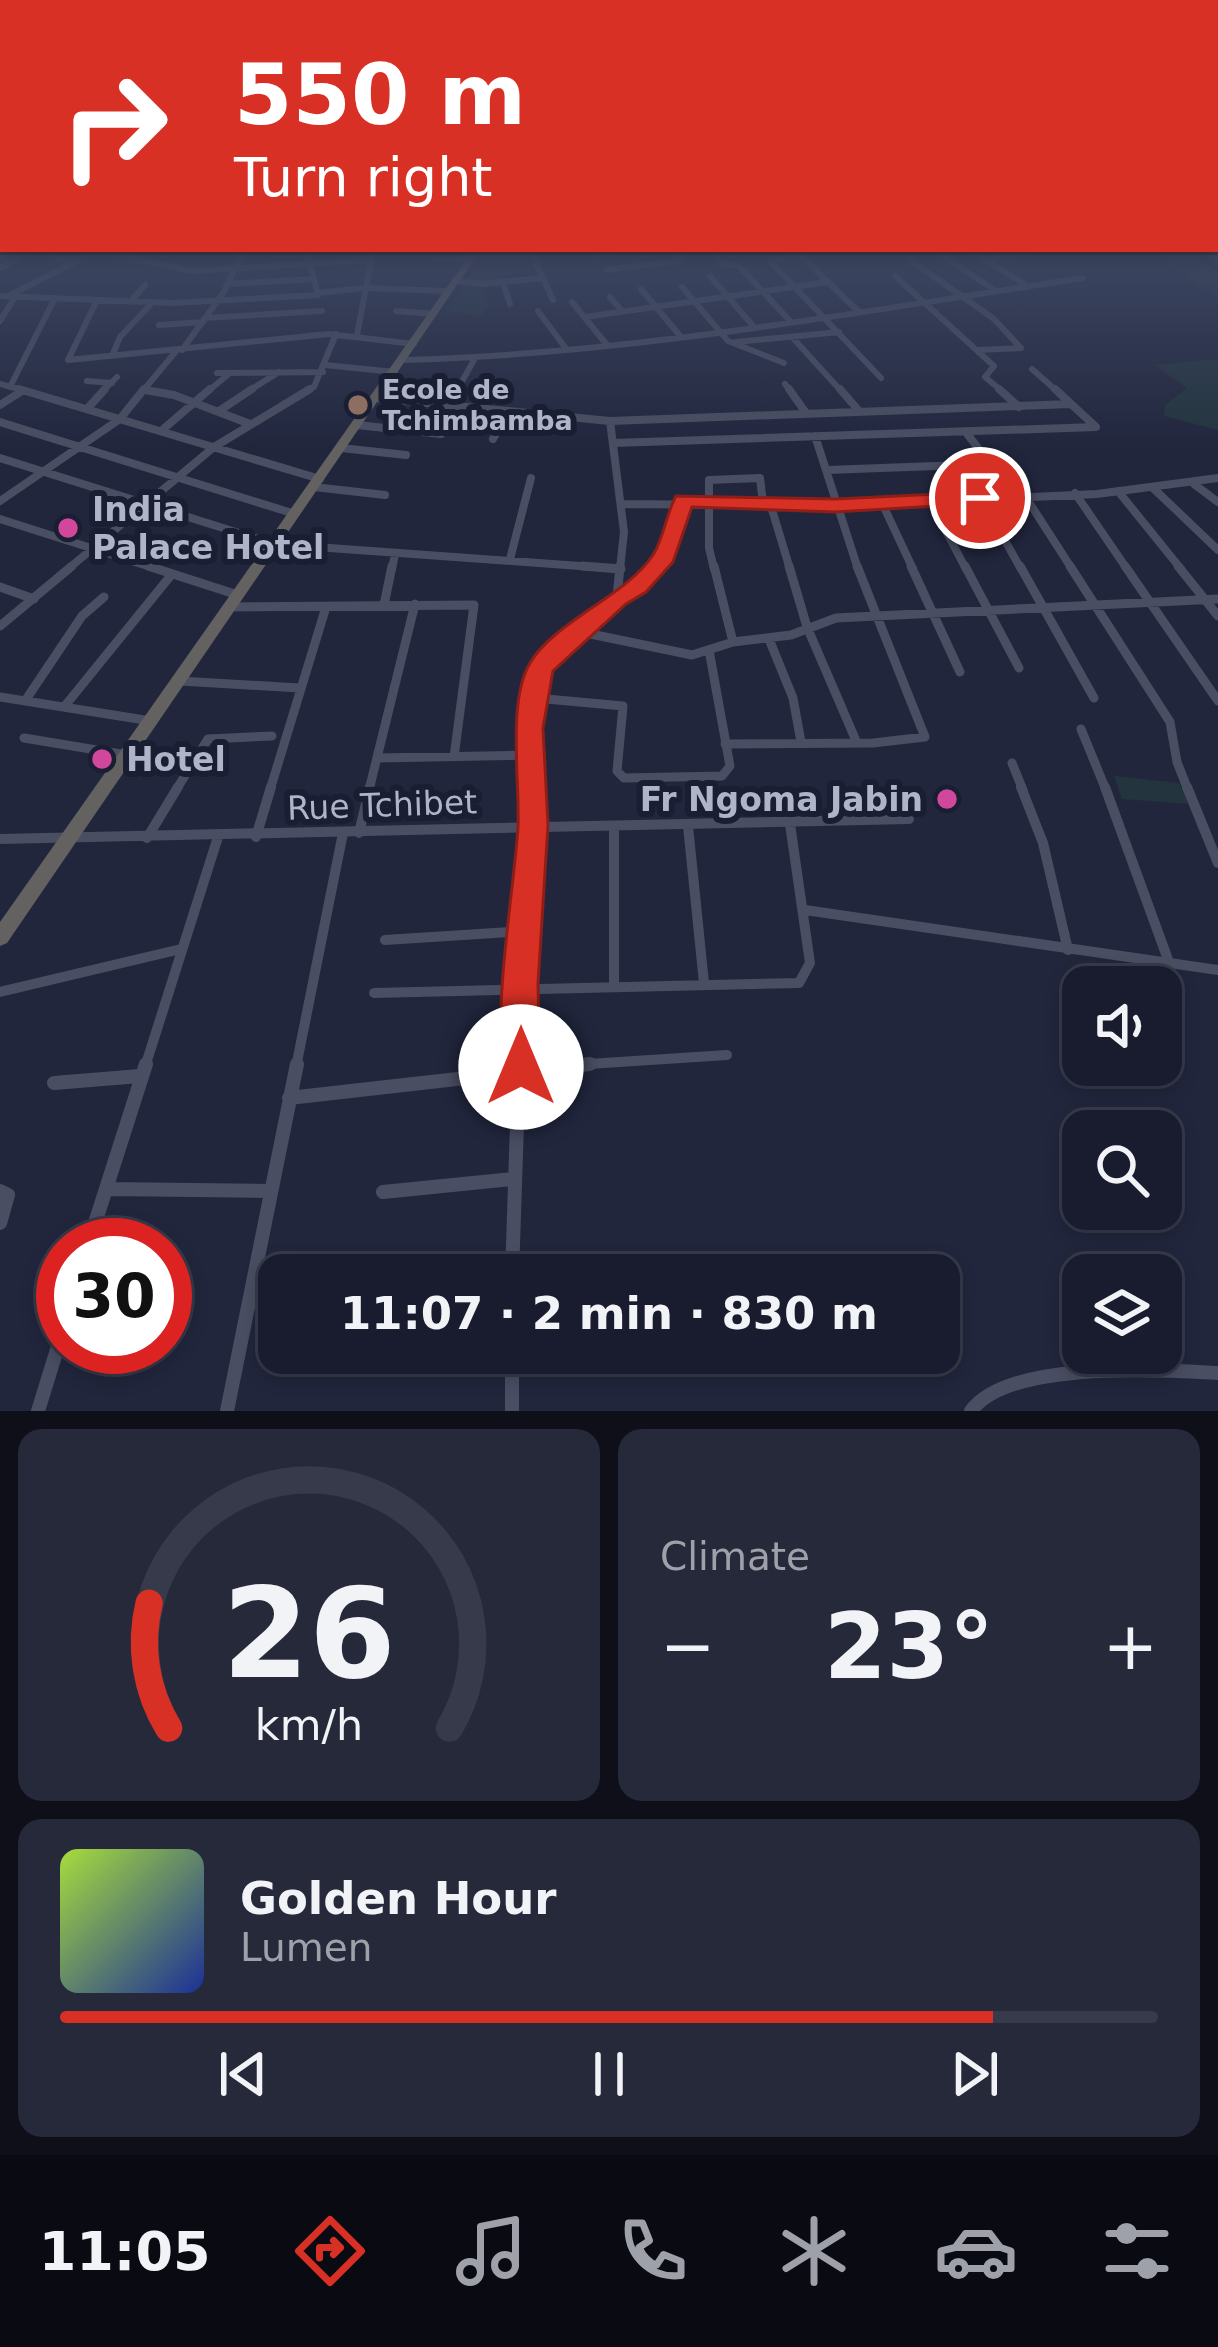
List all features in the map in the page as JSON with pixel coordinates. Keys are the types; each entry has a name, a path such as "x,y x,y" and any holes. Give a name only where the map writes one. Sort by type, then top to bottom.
{"highway":[{"path":"0,937 433,316"}],"street":[{"path":"10,387 47,316"},
{"path":"89,316 66,358 336,334 414,344"},
{"path":"112,356 120,337 140,316"},
{"path":"0,501 120,419 207,316"},
{"path":"159,325 253,316"},
{"path":"357,335 360,316"},
{"path":"541,316 566,350"},
{"path":"592,316 585,317 607,345"},
{"path":"665,316 681,337"},
{"path":"706,316 731,342 784,363"},
{"path":"745,316 754,327"},
{"path":"784,316 790,322"},
{"path":"217,373 474,360 832,316"},
{"path":"940,316 994,366 985,377 1019,406"},
{"path":"978,350 1021,347 990,316"},
{"path":"824,317 881,377"},
{"path":"731,342 839,332"},
{"path":"0,626 214,446 310,390 324,369 336,334"},
{"path":"792,337 859,412"},
{"path":"448,406 474,360"},
{"path":"613,443 968,435 1096,427 1032,369"},
{"path":"219,411 280,372"},
{"path":"161,431 230,373"},
{"path":"87,381 115,380 87,409"},
{"path":"0,384 214,446 317,483 385,495"},
{"path":"785,384 806,413"},
{"path":"0,405 22,391"},
{"path":"145,391 195,402 250,424"},
{"path":"376,398 610,421 1071,404"},
{"path":"494,439 509,411"},
{"path":"610,421 621,504 617,598"},
{"path":"0,422 295,514"},
{"path":"357,424 441,434"},
{"path":"968,435 1020,496 1098,605 1170,722 1177,762 1218,862"},
{"path":"725,744 926,737 835,506 815,436"},
{"path":"341,448 406,455"},
{"path":"0,458 274,544 621,569"},
{"path":"827,470 989,464"},
{"path":"734,642 709,548 710,478 734,476 763,480 766,503 807,627 857,743"},
{"path":"511,559 531,478"},
{"path":"621,504 683,500 835,506 1118,491 1218,479"},
{"path":"1193,483 1218,502"},
{"path":"1153,488 1218,550"},
{"path":"1118,491 1218,616"},
{"path":"1075,493 1218,700"},
{"path":"980,498 1094,698"},
{"path":"512,1254 521,984 533,825 530,755 541,667 617,598 638,586 667,554 683,500"},
{"path":"929,501 1019,668"},
{"path":"882,503 960,672"},
{"path":"0,519 172,574 234,601 326,607 468,603 477,608 454,757"},
{"path":"384,605 395,554"},
{"path":"64,707 172,574"},
{"path":"0,586 34,599"},
{"path":"25,700 82,616 104,597"},
{"path":"581,632 681,654 875,614 1218,599"},
{"path":"359,833 415,604"},
{"path":"256,836 326,607"},
{"path":"769,639 793,698 801,742"},
{"path":"535,698 623,706 617,771 623,778 722,776 730,766 710,650"},
{"path":"180,681 299,688"},
{"path":"0,697 152,721"},
{"path":"1081,729 1135,860 1170,965"},
{"path":"147,838 208,740 272,736"},
{"path":"24,738 128,754"},
{"path":"378,758 530,755"},
{"path":"1012,763 1043,843 1068,950"},
{"name":"Rue Tchibet","path":"0,839 910,819"},
{"path":"374,993 521,984 704,983 772,988 799,983 810,963 790,824"},
{"path":"614,826 614,984"},
{"path":"688,826 704,983"},
{"path":"227,1411 343,833"},
{"path":"98,1218 218,837"},
{"path":"805,910 1218,970"},
{"path":"385,940 525,932"},
{"path":"0,992 181,949"},
{"path":"289,1098 521,1067 728,1055"},
{"path":"54,1083 140,1076"},
{"path":"382,1192 513,1179"},
{"path":"108,1189 269,1191"},
{"path":"0,1192 8,1196 0,1223"},
{"path":"971,1411 984,1393 1013,1384 1157,1369 1218,1373"},
{"path":"38,1411 49,1374"},
{"path":"512,1374 512,1411"}],"shaded area":[{"path":"1218,359 1218,430 1164,416 1165,405 1187,388 1155,365"},
{"path":"1114,776 1179,783 1189,804 1122,799"}],"place":[{"name":"Ecole de Tchimbamba","path":"358,405"},
{"name":"India Palace Hotel","path":"68,528"},
{"name":"Hotel","path":"102,759"},
{"name":"Fr Ngoma Jabin","path":"947,799"}],"route":[{"path":"521,1067 521,984 533,825 530,728 541,667 617,598 638,586 664,557 683,500 835,506 980,498"}]}
